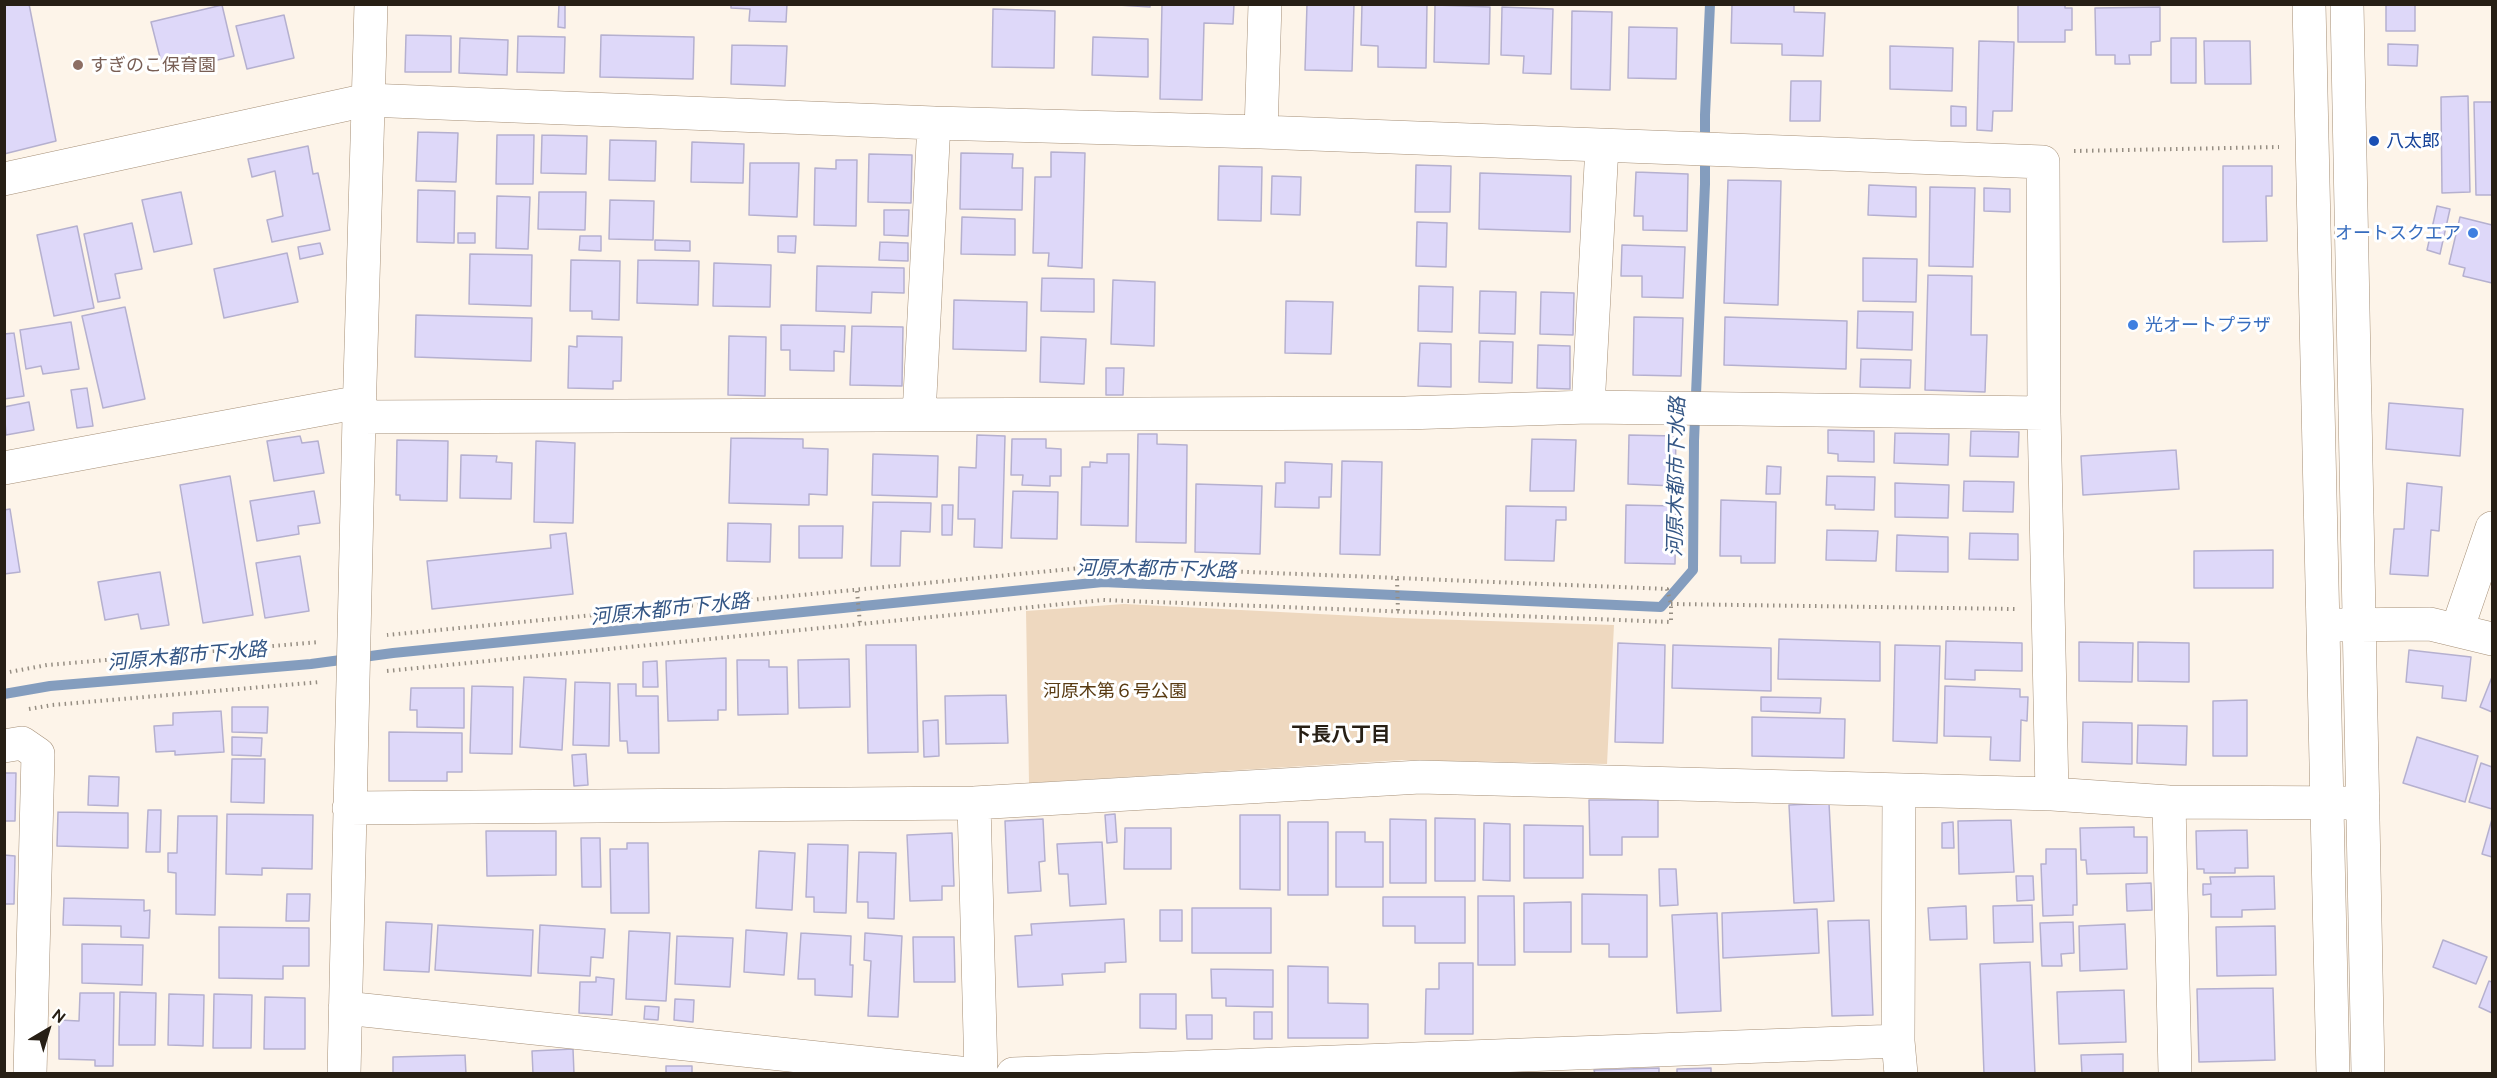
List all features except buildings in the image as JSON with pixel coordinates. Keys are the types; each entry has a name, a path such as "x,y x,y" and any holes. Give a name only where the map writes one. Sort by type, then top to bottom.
{"street":[{"path":"344,1074 371,4"},
{"path":"1261,132 1265,4"},
{"path":"2309,4 2333,1074"},
{"path":"2347,4 2368,1074"},
{"path":"4,179 367,100 934,123 1261,132 2043,162 2044,413 2052,794"},
{"path":"919,415 934,123"},
{"path":"1588,407 1602,146"},
{"path":"4,468 359,410 919,415 1394,413 1588,407 2044,413"},
{"path":"2457,630 2493,528"},
{"path":"2323,625 2430,624 2493,639"},
{"path":"4,746 22,743 38,754 30,1074"},
{"path":"349,808 974,803 1420,777 2052,794 2169,802 2363,803"},
{"path":"1899,790 1898,1041 1901,1074"},
{"path":"2169,802 2175,1074"},
{"path":"974,803 981,1074"},
{"path":"345,1008 969,1074"},
{"path":"1013,1074 1898,1041"}],"path":[{"path":"2043,162 2057,151 2289,147"},
{"path":"4,673 47,665 309,644 355,637 1102,566 1667,589 1671,604 1671,622 1103,600 392,670 313,683 52,705 24,710"},
{"path":"1397,579 1398,612"},
{"path":"857,591 860,624"},
{"path":"1671,604 2048,609"}],"green space":[{"name":"河原木第６号公園","path":"1124,604 1397,618 1614,625 1607,764 1402,760 1029,783 1026,611"}],"waterway":[{"name":"河原木都市下水路","path":"4,694 50,686 311,664 393,653 1103,582 1661,607 1693,570 1694,441 1710,4"}],"place":[{"name":"すぎのこ保育園","path":"78,65"},
{"name":"八太郎","path":"2374,141"},
{"name":"オートスクエア","path":"2473,233"},
{"name":"光オートプラザ","path":"2133,325"}],"district":[{"name":"下長八丁目","path":"1341,734"}]}
